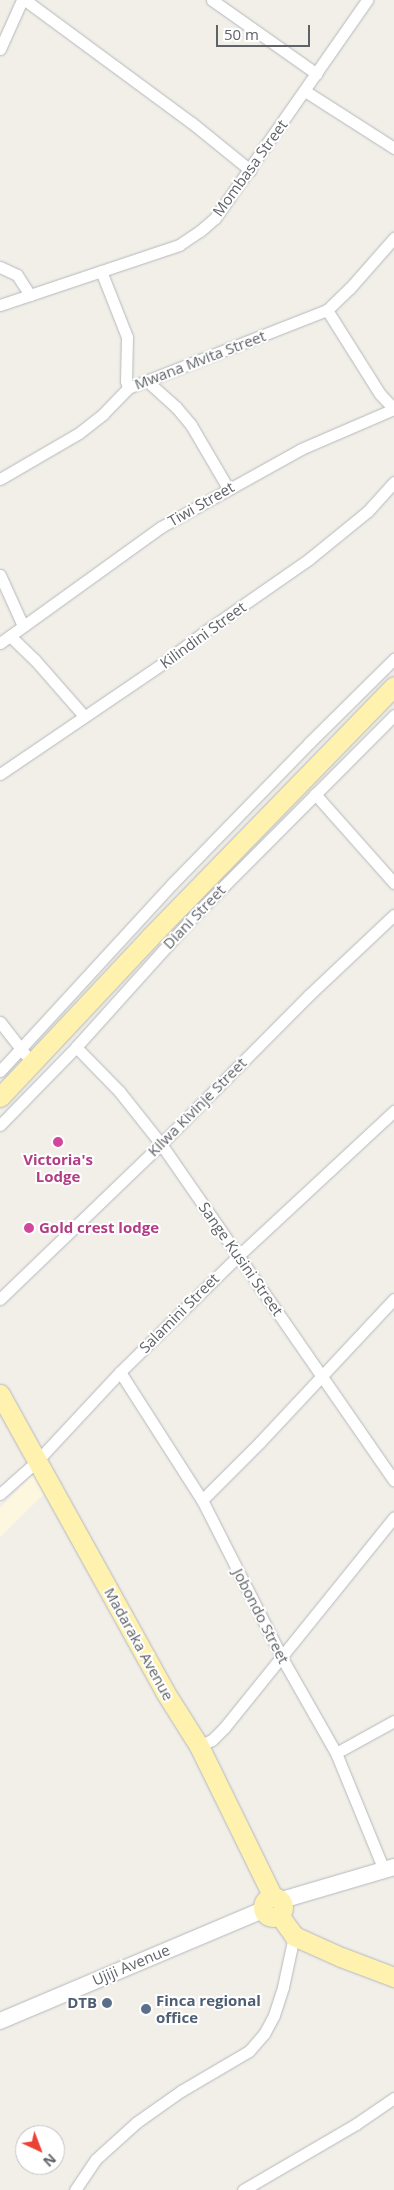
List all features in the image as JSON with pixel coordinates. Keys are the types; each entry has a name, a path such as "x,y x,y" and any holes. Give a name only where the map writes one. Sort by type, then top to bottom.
{"main road":[{"path":"0,1097 27,1056 150,937 394,686"},
{"name":"Madaraka Avenue","path":"0,1394 165,1692 199,1746 274,1905 294,1936 340,1957 394,1977"},
{"name":"Ujiji Avenue","path":"0,2021 274,1905 389,1868"}],"street":[{"path":"0,49 23,0 200,129 250,170"},
{"path":"212,0 317,74"},
{"name":"Mombasa Street","path":"0,305 179,245 200,232 215,218 250,170 368,0"},
{"path":"305,91 394,148"},
{"name":"Mwana Mvita Street","path":"0,479 79,433 103,414 128,388 327,310 350,288 394,238"},
{"path":"0,267 17,275 30,295"},
{"path":"101,271 127,337 126,381 128,388"},
{"path":"327,310 380,394 394,409"},
{"path":"147,381 176,407 191,425 228,488"},
{"name":"Tiwi Street","path":"0,643 161,527 301,449 394,409"},
{"name":"Kilindini Street","path":"0,774 162,664 207,630 309,559 368,511 394,482"},
{"path":"0,575 22,626"},
{"path":"10,636 35,660 84,716"},
{"path":"0,1071 27,1056 173,883 309,742 394,659"},
{"name":"Diani Street","path":"0,1125 76,1047 193,917 394,714"},
{"path":"315,794 394,883"},
{"name":"Kilwa Kivinje Street","path":"0,1299 161,1144 309,995 394,916"},
{"path":"0,1022 27,1056"},
{"name":"Sange Kusini Street","path":"76,1047 119,1091 161,1144 394,1480"},
{"name":"Salamini Street","path":"0,1494 37,1461 120,1372 239,1255 394,1111"},
{"path":"202,1500 260,1442 394,1299"},
{"name":"Jobondo Street","path":"120,1372 202,1500 282,1658 336,1753 389,1868"},
{"path":"199,1746 212,1740 224,1728 394,1517"},
{"path":"336,1753 394,1722"},
{"path":"75,2190 96,2160 136,2122 182,2091 250,2051 264,2034 274,2015 283,1987 294,1936"},
{"path":"243,2190 356,2124 394,2098"}],"shaded area":[{"path":"33,1475 48,1490 0,1537 0,1508"}],"place":[{"name":"Victoria's Lodge","path":"58,1142"},
{"name":"Gold crest lodge","path":"29,1228"},
{"name":"DTB","path":"107,2003"},
{"name":"Finca regional office","path":"146,2009"}]}
